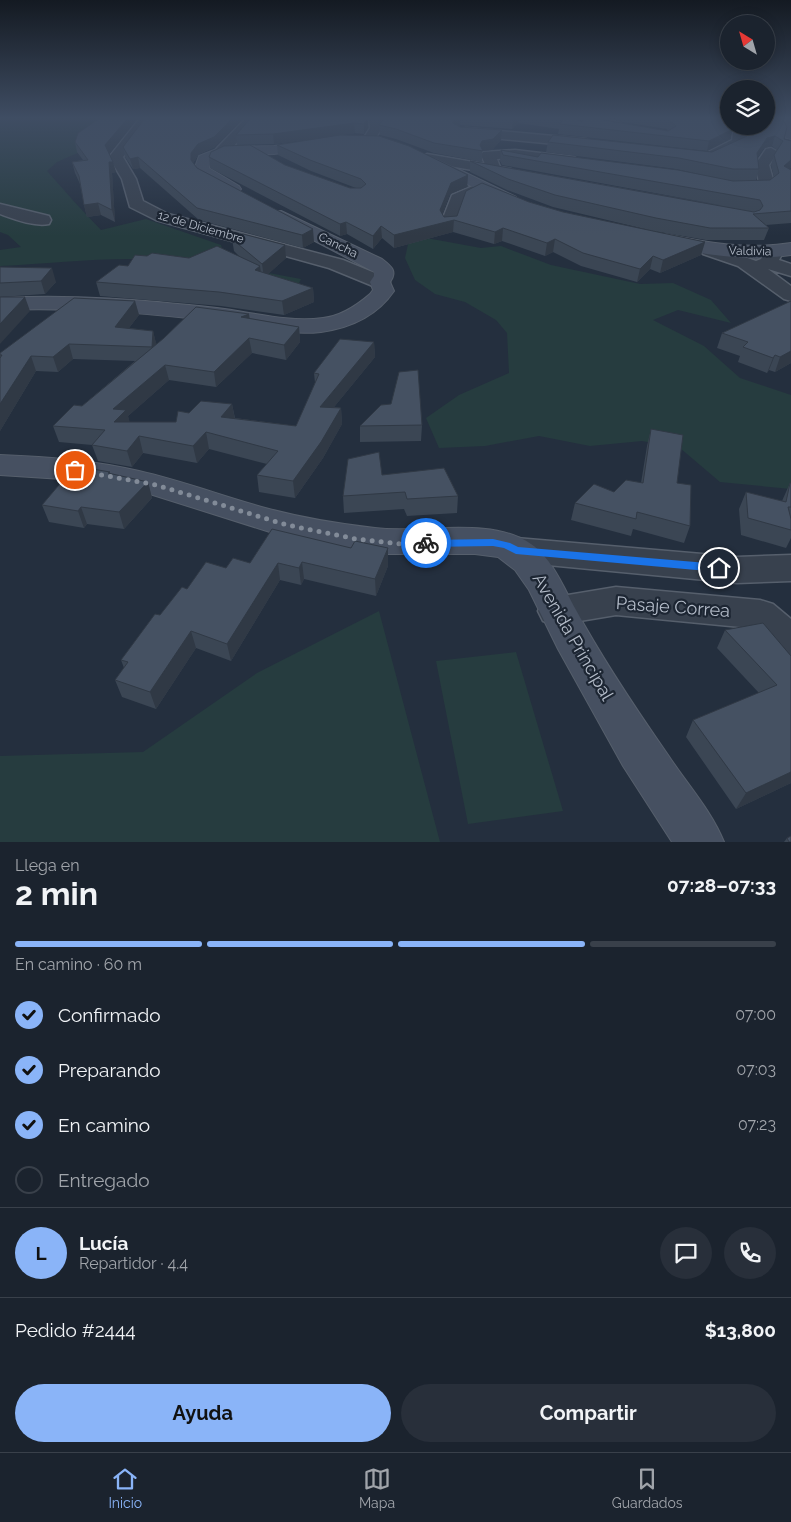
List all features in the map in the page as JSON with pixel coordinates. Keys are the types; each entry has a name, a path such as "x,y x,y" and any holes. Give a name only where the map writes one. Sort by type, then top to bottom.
{"street":[{"name":"12 de Diciembre","path":"116,157 130,178 136,204 162,217 336,264 380,282"},
{"path":"208,157 204,159 201,170 246,196"},
{"path":"267,157 277,164"},
{"path":"426,157 480,186 526,206"},
{"path":"435,157 516,174"},
{"path":"489,157 495,170"},
{"path":"540,157 583,163"},
{"path":"721,184 761,188 767,183 762,165 767,157"},
{"path":"449,223 457,198 480,186"},
{"path":"0,209 43,220"},
{"name":"Cancha","path":"269,209 375,263 384,270 384,277 380,282"},
{"name":"Valdivia","path":"648,236 709,250 743,252 776,257"},
{"path":"791,270 776,257 768,279 791,295"},
{"path":"0,304 70,302 224,315 312,326 341,320 364,312 384,291 380,282"},
{"name":"Avenida Principal","path":"0,465 56,467 156,485 287,525 356,539 402,544 493,542 507,545 516,550 530,563 640,752 700,842"},
{"path":"516,550 737,570 791,568"},
{"name":"Pasaje Correa","path":"556,610 616,601 760,614 791,640"}],"green space":[{"path":"0,157 68,157 57,162 47,171 101,230 146,219 221,245 224,255 247,269 301,279 297,287 172,262 130,259 0,266 0,250 21,247 8,235 0,232"},
{"path":"410,235 481,248 501,246 551,265 640,284 673,283 711,300 731,323 678,310 653,320 704,346 740,378 791,395 791,489 720,482 680,448 642,441 590,446 539,436 485,446 439,448 426,418 459,395 509,373 507,333 496,320 465,302 435,294 415,280 405,258"},
{"path":"379,611 440,842 0,842 0,756 143,752 257,673"},
{"path":"516,652 563,811 468,824 436,661"}],"building":[{"path":"86,157 111,157 113,162 109,162 112,210 98,203 84,205 79,176 72,162 88,160"},
{"path":"138,157 191,157 197,168 313,229 302,235 197,208"},
{"path":"210,157 272,157 285,165 350,188 361,188 366,184 361,179 304,157 432,157 468,175 451,183 440,210 444,217 457,216 466,191 482,183 529,202 563,212 705,242 663,260 653,256 640,269 583,253 555,239 547,243 503,228 495,232 454,220 394,235 381,226 373,236 346,222 340,224"},
{"path":"516,157 576,157 678,170 733,181 770,180 779,173 775,157 791,157 791,160 784,166 791,170 791,211 753,214 769,228 710,228 555,195 508,179 470,161 754,212 760,210 763,206 760,200"},
{"path":"673,157 758,157 759,169 733,169"},
{"path":"243,234 285,245 262,264 232,239"},
{"path":"217,246 260,266 255,270 313,288 282,301 219,292 96,282 119,265 128,266 135,255 147,256 152,253 189,258"},
{"path":"0,267 52,268 41,281 0,283"},
{"path":"0,297 25,297 0,324"},
{"path":"74,298 135,301 115,327 153,331 152,347 69,344 53,357 31,356 0,404 0,358 2,355 0,353"},
{"path":"791,301 791,351 780,357 775,355 773,358 743,347 748,342 722,333"},
{"path":"196,307 249,314 241,317 299,327 284,345 249,338 214,372 165,365 113,409 126,410 114,422 176,422 178,411 189,413 201,401 232,404 221,417 296,426 319,374 314,373 340,339 374,342 320,407 341,408 321,442 293,481 257,475 278,451 206,432 193,446 139,436 127,451 92,445 105,430 53,426 74,405 82,406 164,338"},
{"path":"418,370 422,425 360,426 381,405 391,404 399,372"},
{"path":"651,429 683,435 677,483 691,485 690,526 637,512 636,519 575,503 594,484 614,492 626,480 643,483"},
{"path":"379,452 382,475 444,468 458,496 407,499 405,492 343,496 348,459"},
{"path":"75,466 110,472 108,473 148,482 119,512 81,507 78,511 42,505"},
{"path":"790,483 791,507 788,507 791,530 748,518 746,492 786,502"},
{"path":"272,529 351,548 355,541 388,548 375,579 302,562 299,568 278,563 227,644 191,631 150,692 115,680 128,662 121,660 155,614 160,615 182,587 187,589 206,562 226,568 233,558 250,563"},
{"path":"763,623 791,656 791,772 746,793 693,720 777,685 725,630"},
{"path":"791,836 791,842 789,842 787,838"}],"way so far":[{"path":"75,470 156,485 287,525 356,539 402,544 426,543"}],"route":[{"path":"426,543 493,542 507,545 516,550 719,568"}]}
